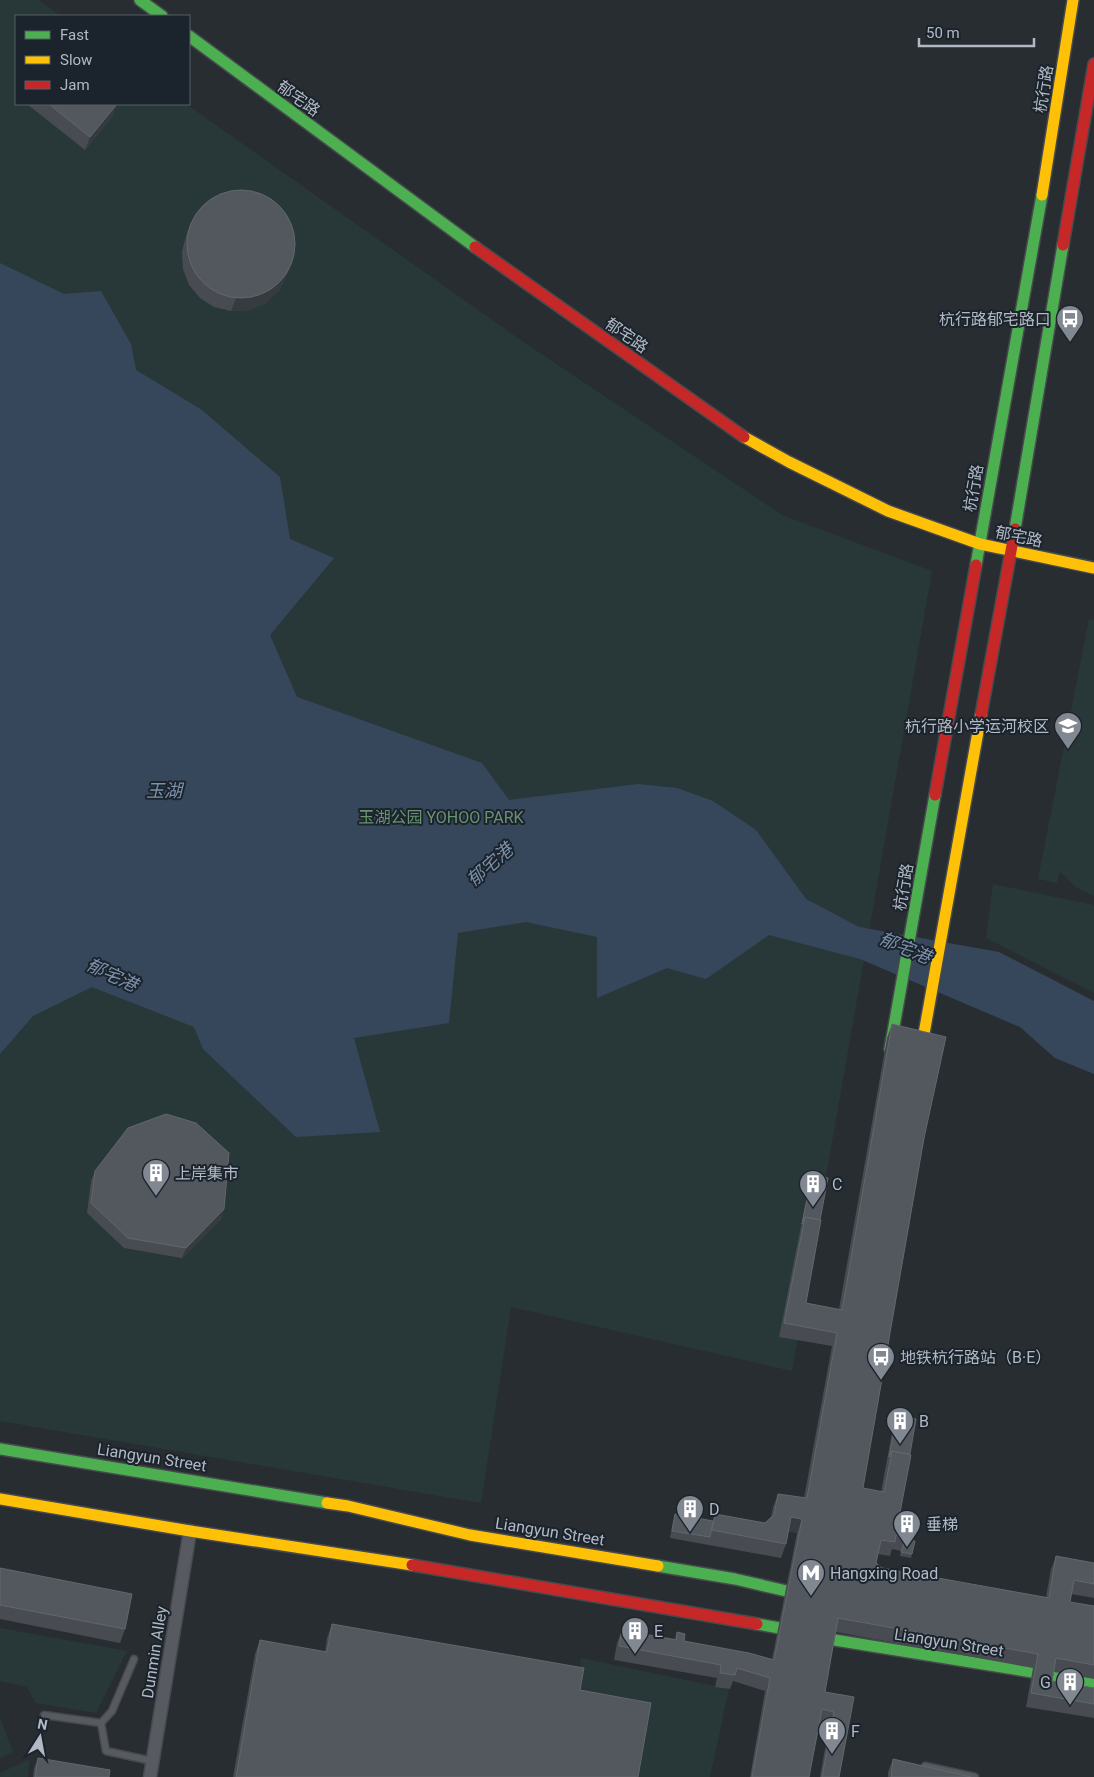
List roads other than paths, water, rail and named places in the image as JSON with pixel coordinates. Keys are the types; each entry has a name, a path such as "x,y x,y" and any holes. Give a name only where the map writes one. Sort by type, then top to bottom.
{"main road":[{"path":"140,0 161,15"},
{"name":"杭行路","path":"888,1060 1050,144 1073,0"},
{"name":"郁宅路","path":"190,37 444,225 734,431 789,462 888,512 980,544 1094,568"},
{"path":"917,1072 1012,552 1094,64"},
{"name":"Liangyun Street","path":"0,1449 348,1506 470,1534 735,1579 823,1599"},
{"name":"Liangyun Street","path":"0,1500 417,1566 785,1629 816,1637 1094,1682"}],"street":[{"name":"Dunmin Alley","path":"150,1777 190,1531"}],"lane":[{"path":"101,1723 112,1711 134,1659"},
{"path":"44,1715 101,1723"},
{"path":"101,1723 106,1751 152,1761"},
{"path":"918,1765 974,1777"}],"water":[{"name":"玉湖","path":"0,263 64,294 101,291 131,344 136,370 202,410 280,477 290,539 334,558 270,635 297,697 482,763 509,800 638,784 677,788 713,801 756,830 806,899 859,927 999,952 1094,1001 1094,1074 1055,1058 1020,1027 860,959 769,935 706,979 667,968 597,998 597,937 526,922 458,933 449,1023 354,1038 380,1132 296,1137 203,1049 194,1027 92,987 33,1016 0,1054"}],"place":[{"name":"杭行路郁宅路口","path":"1070,343"},
{"name":"杭行路小学运河校区","path":"1068,750"},
{"name":"上岸集市","path":"156,1197"},
{"name":"C","path":"813,1208"},
{"name":"地铁杭行路站（B·E）","path":"881,1381"},
{"name":"B","path":"900,1445"},
{"name":"D","path":"690,1533"},
{"name":"垂梯","path":"907,1548"},
{"name":"Hangxing Road","path":"811,1597"},
{"name":"E","path":"635,1655"},
{"name":"G","path":"1070,1706"},
{"name":"F","path":"832,1755"}],"park label":[{"name":"玉湖公园 YOHOO PARK","path":"441,817"}],"water label":[{"name":"郁宅港","path":"490,865"},
{"name":"郁宅港","path":"905,948"},
{"name":"郁宅港","path":"112,975"}]}
